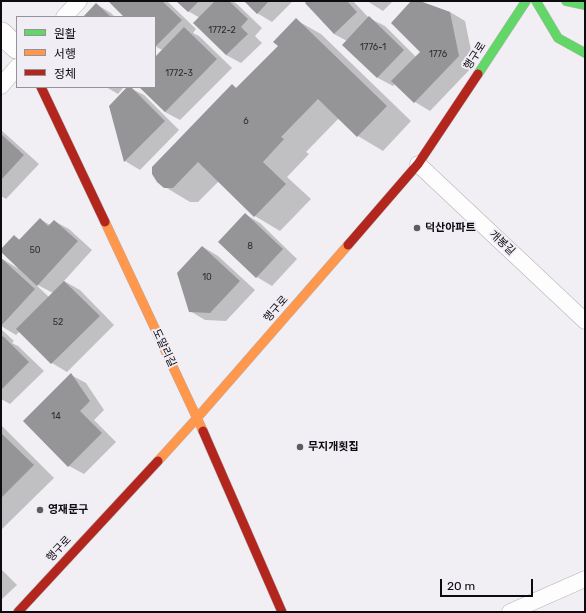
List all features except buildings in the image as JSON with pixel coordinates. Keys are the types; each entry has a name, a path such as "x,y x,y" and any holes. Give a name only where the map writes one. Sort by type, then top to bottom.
{"street":[{"name":"행구로","path":"18,612 197,418 418,164 526,1"},
{"path":"536,1 558,38 585,53"},
{"path":"566,1 585,5"},
{"path":"1,33 16,47"},
{"name":"도말리길","path":"41,88 197,418 282,612"}],"lane":[{"path":"65,16 79,1"},
{"path":"1,86 16,68"},
{"name":"개봉길","path":"418,164 585,321"},
{"path":"510,612 585,579"}],"traffic: fast":[{"path":"478,74 526,1"},
{"path":"536,1 558,38 585,53"},
{"path":"566,1 585,5"}],"traffic: slow":[{"path":"105,222 203,431"},
{"path":"158,461 348,245"}],"traffic: jam":[{"path":"348,245 418,164 478,74"},
{"path":"41,88 105,222"},
{"path":"203,431 282,612"},
{"path":"18,612 158,461"}],"place":[{"name":"덕산아파트","path":"417,228"},
{"name":"무지개횟집","path":"300,447"},
{"name":"영재문구","path":"40,510"}]}
